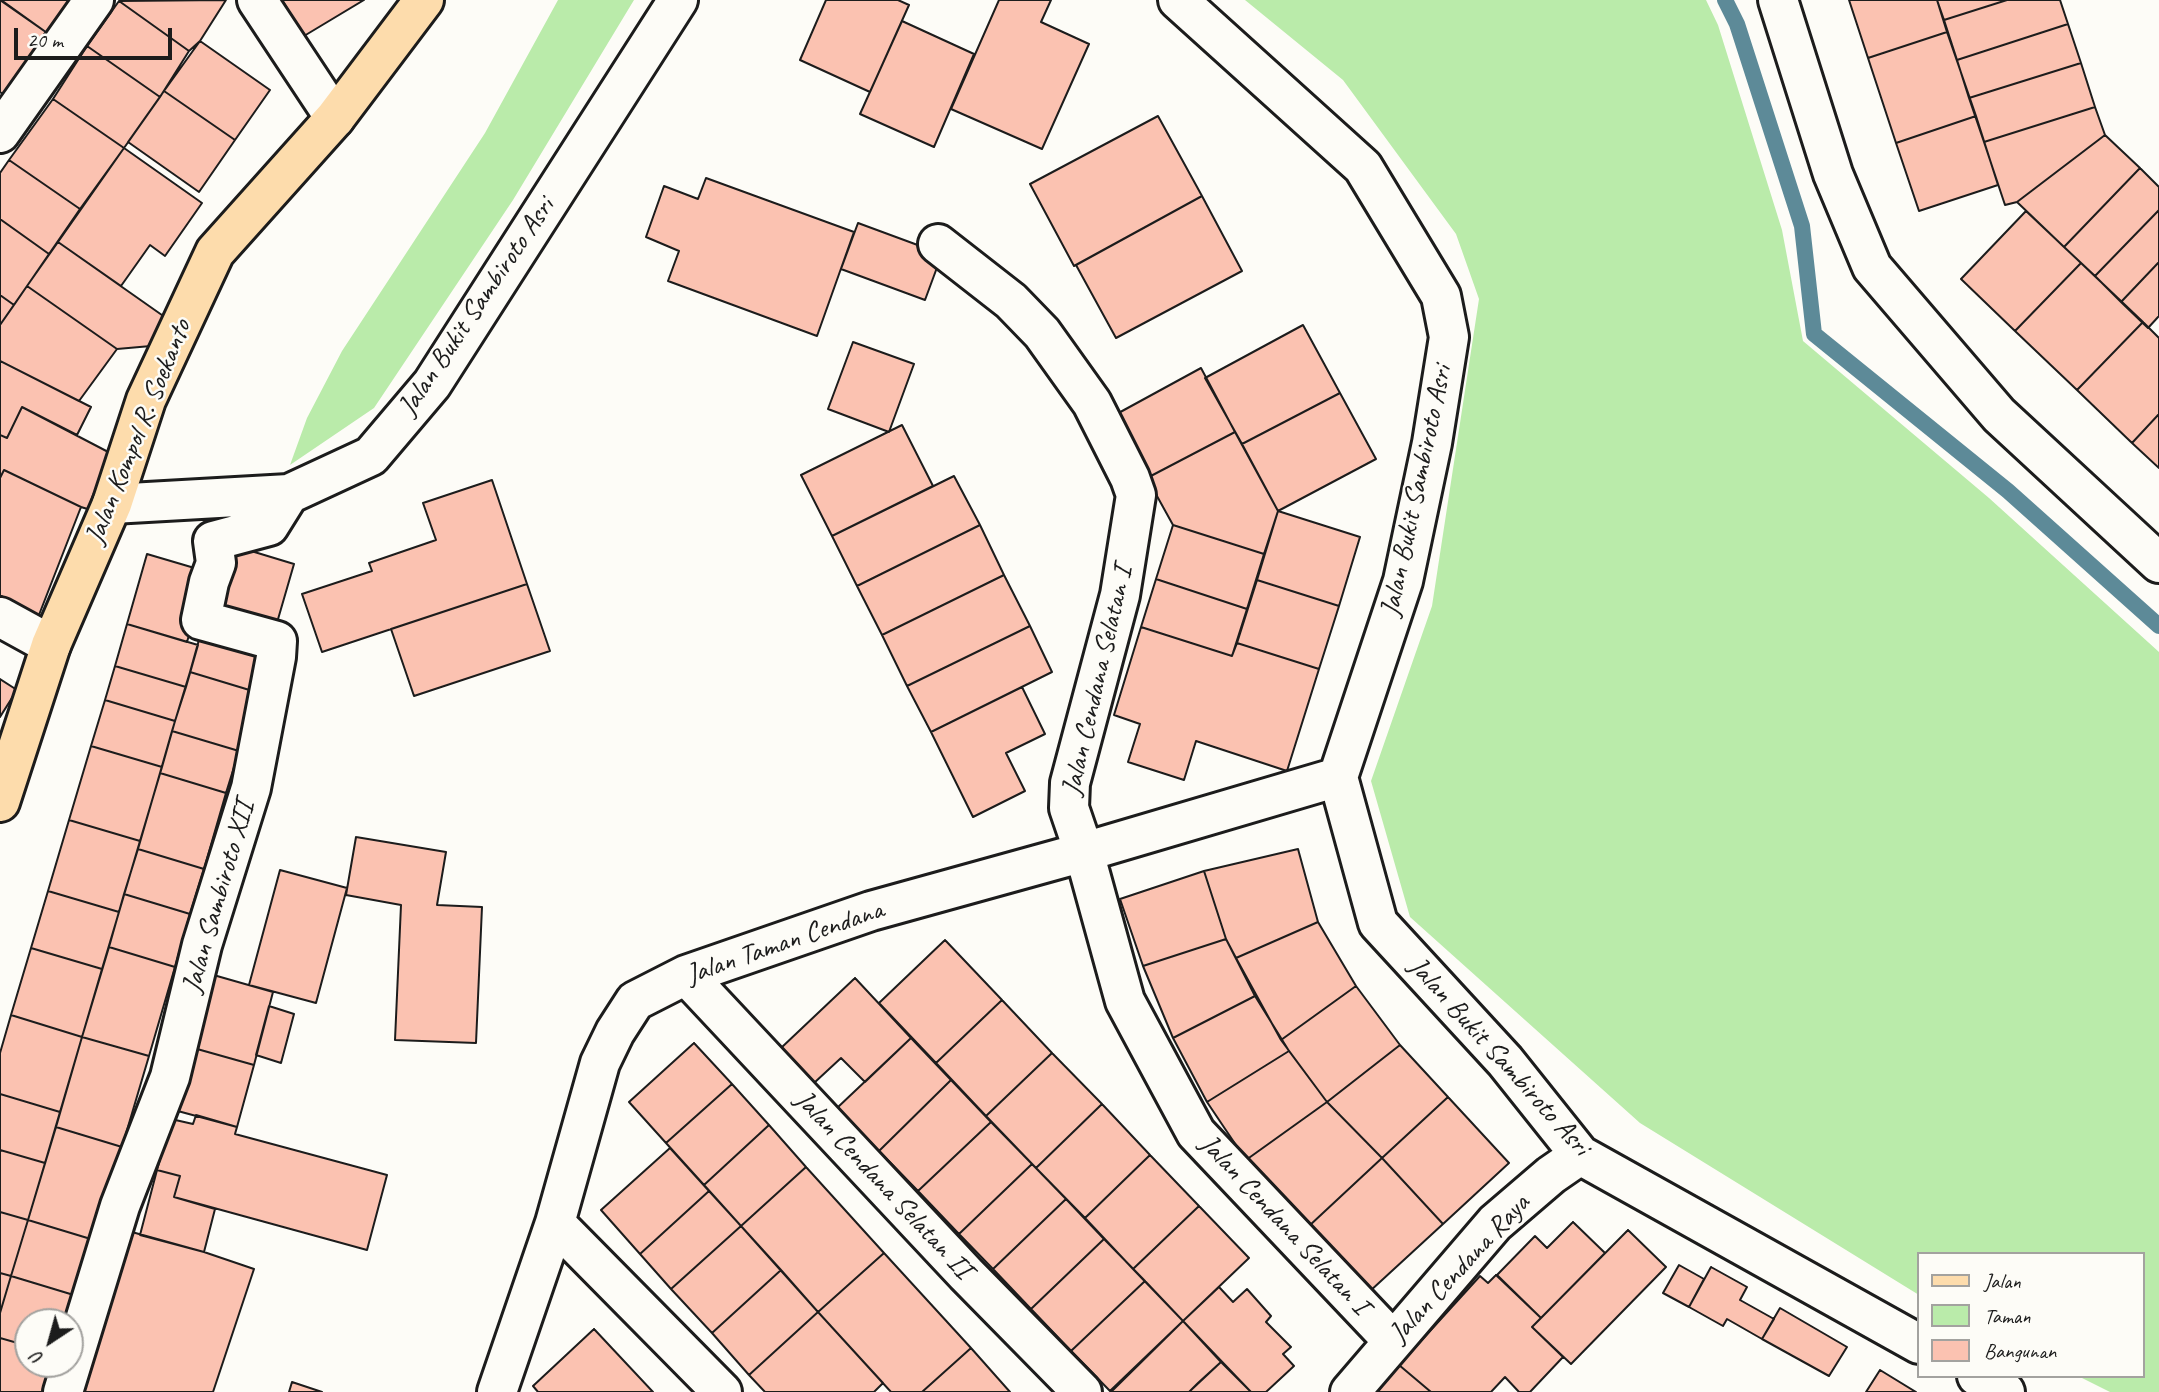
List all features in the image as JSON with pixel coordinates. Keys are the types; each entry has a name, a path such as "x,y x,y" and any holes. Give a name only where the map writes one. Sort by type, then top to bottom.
{"main road":[{"name":"Jalan Kompol R. Soekanto","path":"0,802 51,645 112,504 146,400 215,252 335,118 424,0"}],"street":[{"path":"0,133 94,0"},
{"path":"257,0 335,118"},
{"name":"Jalan Bukit Sambiroto Asri","path":"112,504 289,494 372,456 432,384 678,0"},
{"name":"Jalan Bukit Sambiroto Asri","path":"1178,0 1363,167 1441,296 1447,323 1449,337 1436,416 1403,582 1338,777 1378,923 1505,1060 1580,1155 1918,1343"},
{"path":"1778,0 1833,174 1872,267 1999,415 2159,563"},
{"name":"Jalan Cendana Selatan I","path":"938,244 1011,301 1042,333 1092,403 1136,495 1120,595 1070,783 1069,808 1084,852 1125,1001 1196,1133 1392,1340"},
{"name":"Jalan Sambiroto XII","path":"63,1392 120,1206 170,1077 202,945 251,788 276,657 277,641 201,620 216,563 213,541 269,526 289,494"},
{"path":"0,617 51,645"},
{"name":"Jalan Taman Cendana","path":"497,1392 555,1223 600,1063 615,1032 635,1001 686,975 871,911 1338,777"},
{"name":"Jalan Cendana Selatan II","path":"686,975 966,1274 1082,1392"},
{"name":"Jalan Cendana Raya","path":"1350,1392 1495,1223 1551,1175 1580,1155"},
{"path":"555,1223 722,1392"},
{"path":"1980,1378 2005,1392"}],"green space":[{"path":"558,0 634,0 513,200 374,408 290,465 307,418 342,351 485,133"},
{"path":"1245,0 1706,0 1718,25 1782,230 1803,341 1989,498 2159,652 2159,1392 2110,1392 2082,1378 2145,1378 2145,1252 1918,1252 1918,1294 1640,1123 1410,917 1371,781 1432,606 1479,299 1456,234 1343,80"}],"building":[{"path":"0,0 50,35 7,97 0,92"},
{"path":"1,0 74,0 50,35"},
{"path":"226,0 200,41 189,51 119,1"},
{"path":"282,0 364,0 304,36"},
{"path":"826,0 898,0 909,5 870,92 800,60"},
{"path":"999,0 1051,0 1041,22 1089,44 1042,149 951,109"},
{"path":"1849,0 1937,0 1947,32 1868,58"},
{"path":"1937,0 2007,0 1944,20"},
{"path":"2007,0 2060,0 2068,24 1957,60 1944,20"},
{"path":"119,1 189,51 160,97 87,46"},
{"path":"902,21 974,54 934,147 860,114"},
{"path":"2068,24 2081,63 1969,98 1957,60"},
{"path":"1947,32 1976,116 1896,143 1868,58"},
{"path":"200,41 270,90 235,140 164,91"},
{"path":"87,46 160,97 124,148 53,99"},
{"path":"2081,63 2095,107 1984,142 1969,98"},
{"path":"164,91 235,140 199,192 128,142"},
{"path":"53,99 124,148 80,209 9,160"},
{"path":"2095,107 2105,135 2017,202 2005,205 1984,142"},
{"path":"1158,116 1202,196 1074,266 1030,184"},
{"path":"1976,116 1998,185 1919,211 1896,143"},
{"path":"2105,135 2140,168 2064,247 2017,202"},
{"path":"124,148 202,203 165,256 150,245 121,286 58,242"},
{"path":"9,160 80,209 49,254 0,219 0,173"},
{"path":"2140,168 2159,187 2159,210 2095,276 2064,247"},
{"path":"706,178 854,232 817,336 668,281 679,251 646,237 664,186 698,199"},
{"path":"1202,196 1242,271 1116,338 1076,265"},
{"path":"2159,210 2159,262 2121,302 2095,276"},
{"path":"2026,211 2081,263 2015,331 1961,279"},
{"path":"0,219 49,254 14,305 0,295"},
{"path":"858,223 942,254 925,300 841,269"},
{"path":"58,242 169,320 151,346 117,349 27,286"},
{"path":"2159,262 2159,316 2148,328 2121,302"},
{"path":"2081,263 2143,322 2077,390 2015,331"},
{"path":"27,286 117,349 79,401 0,361 0,325"},
{"path":"0,295 14,305 0,325"},
{"path":"2143,322 2159,338 2159,414 2132,443 2077,390"},
{"path":"1303,325 1340,393 1242,444 1205,378"},
{"path":"853,342 914,364 889,432 828,409"},
{"path":"0,361 91,407 77,435 22,407 7,438 0,435"},
{"path":"1201,368 1235,432 1147,478 1113,416"},
{"path":"1340,393 1376,459 1278,511 1242,444"},
{"path":"22,407 114,455 94,511 4,470 0,478 0,435 7,438"},
{"path":"2159,414 2159,468 2132,443"},
{"path":"902,425 933,486 832,536 801,475"},
{"path":"1235,432 1278,511 1264,554 1173,525 1147,478"},
{"path":"4,470 81,507 37,620 0,595 0,478"},
{"path":"954,476 980,525 857,586 832,536"},
{"path":"492,480 527,584 322,652 302,594 372,571 369,563 436,540 423,503"},
{"path":"1278,511 1360,537 1339,606 1257,580"},
{"path":"980,525 1004,575 882,635 857,586"},
{"path":"1173,525 1264,554 1247,609 1156,579"},
{"path":"228,544 294,564 274,633 207,613"},
{"path":"147,554 208,572 187,642 127,624"},
{"path":"1004,575 1030,626 907,686 882,635"},
{"path":"1156,579 1247,609 1232,656 1141,627"},
{"path":"1257,580 1339,606 1319,669 1237,643"},
{"path":"527,584 550,651 414,696 391,629"},
{"path":"127,624 198,645 186,687 115,666"},
{"path":"1030,626 1052,672 931,732 907,686"},
{"path":"1141,627 1232,656 1237,643 1319,669 1287,771 1196,741 1184,780 1128,762 1140,724 1114,715"},
{"path":"202,629 269,649 256,692 190,672"},
{"path":"115,666 186,687 175,721 105,700"},
{"path":"190,672 256,692 239,751 172,731"},
{"path":"0,679 17,690 0,717"},
{"path":"1022,687 1045,734 1006,753 1025,791 973,817 931,732"},
{"path":"105,700 175,721 162,767 91,746"},
{"path":"172,731 239,751 226,793 160,773"},
{"path":"91,746 162,767 140,841 69,820"},
{"path":"160,773 226,793 204,869 138,849"},
{"path":"69,820 140,841 119,912 48,891"},
{"path":"356,837 446,852 437,905 482,907 476,1043 395,1040 401,905 346,895"},
{"path":"138,849 204,869 190,914 124,894"},
{"path":"1298,849 1318,922 1236,958 1226,939 1204,871"},
{"path":"280,870 347,888 316,1003 249,985"},
{"path":"1204,871 1226,939 1143,966 1120,899"},
{"path":"48,891 119,912 102,969 31,948"},
{"path":"124,894 190,914 175,967 109,947"},
{"path":"1318,922 1356,986 1281,1040 1236,958"},
{"path":"1226,939 1255,996 1173,1038 1143,966"},
{"path":"945,940 1002,1000 936,1063 879,1003"},
{"path":"109,947 175,967 149,1056 82,1037"},
{"path":"31,948 102,969 82,1037 11,1015"},
{"path":"210,974 273,992 254,1065 190,1047"},
{"path":"855,978 911,1038 865,1082 841,1058 814,1083 781,1048"},
{"path":"1356,986 1400,1045 1327,1102 1281,1040"},
{"path":"1255,996 1289,1051 1207,1102 1173,1038"},
{"path":"1002,1000 1052,1053 986,1116 936,1063"},
{"path":"269,1006 294,1014 281,1063 256,1055"},
{"path":"11,1015 82,1037 60,1112 0,1094 0,1053"},
{"path":"82,1037 149,1056 122,1147 56,1127"},
{"path":"911,1038 951,1080 879,1151 837,1108"},
{"path":"694,1043 732,1084 666,1143 629,1102"},
{"path":"1400,1045 1448,1097 1382,1158 1327,1102"},
{"path":"190,1047 254,1065 237,1127 174,1110"},
{"path":"1289,1051 1327,1102 1246,1160 1207,1102"},
{"path":"1052,1053 1102,1104 1036,1168 986,1116"},
{"path":"951,1080 991,1122 918,1191 879,1151"},
{"path":"732,1084 769,1125 704,1185 666,1143"},
{"path":"0,1094 60,1112 45,1163 0,1150"},
{"path":"1448,1097 1509,1163 1443,1224 1382,1158"},
{"path":"1327,1102 1382,1158 1309,1226 1246,1160"},
{"path":"1102,1104 1150,1155 1085,1218 1036,1168"},
{"path":"196,1115 237,1127 235,1134 387,1175 367,1250 174,1197 180,1176 157,1170 171,1119 193,1124"},
{"path":"991,1122 1032,1164 959,1234 918,1191"},
{"path":"769,1125 806,1167 741,1226 704,1185"},
{"path":"56,1127 122,1147 94,1240 28,1220"},
{"path":"670,1148 709,1191 640,1254 601,1210"},
{"path":"0,1150 45,1163 28,1220 0,1212"},
{"path":"1150,1155 1199,1206 1133,1269 1085,1218"},
{"path":"1382,1158 1443,1224 1369,1292 1309,1226"},
{"path":"1032,1164 1066,1199 993,1269 959,1234"},
{"path":"806,1167 884,1253 818,1312 741,1226"},
{"path":"157,1170 180,1176 174,1197 215,1209 204,1252 140,1235"},
{"path":"709,1191 741,1226 671,1289 640,1254"},
{"path":"1066,1199 1104,1239 1031,1309 993,1269"},
{"path":"1199,1206 1249,1258 1183,1321 1133,1269"},
{"path":"0,1212 28,1220 11,1276 0,1273"},
{"path":"28,1220 94,1240 77,1296 11,1276"},
{"path":"1573,1222 1605,1253 1541,1318 1497,1275 1535,1236 1547,1248"},
{"path":"741,1226 781,1270 712,1333 671,1289"},
{"path":"121,1229 254,1269 213,1392 74,1392 78,1378 84,1378 84,1357"},
{"path":"1628,1230 1666,1267 1571,1364 1532,1327"},
{"path":"1104,1239 1145,1281 1071,1351 1031,1309"},
{"path":"884,1253 971,1348 922,1392 891,1392 818,1312"},
{"path":"1679,1265 1704,1279 1689,1307 1663,1293"},
{"path":"1711,1267 1747,1287 1740,1300 1774,1319 1762,1339 1727,1319 1723,1326 1689,1307"},
{"path":"781,1270 818,1312 749,1375 712,1333"},
{"path":"0,1273 11,1276 0,1313"},
{"path":"1496,1275 1541,1318 1532,1327 1563,1357 1530,1392 1519,1392 1505,1377 1491,1392 1431,1392 1399,1365 1480,1276 1488,1283"},
{"path":"11,1276 77,1296 74,1308 14,1308 14,1342 0,1338 0,1313"},
{"path":"1145,1281 1183,1321 1110,1391 1071,1351"},
{"path":"1219,1287 1233,1302 1247,1289 1271,1316 1266,1322 1291,1347 1283,1354 1294,1366 1266,1392 1251,1392 1183,1321"},
{"path":"1780,1308 1847,1347 1829,1376 1762,1339"},
{"path":"818,1312 883,1383 874,1392 765,1392 749,1375"},
{"path":"1183,1321 1221,1362 1189,1392 1111,1392"},
{"path":"594,1329 653,1392 538,1392 533,1386"},
{"path":"0,1338 14,1342 14,1378 54,1378 50,1392 0,1392"},
{"path":"971,1348 1010,1392 922,1392"},
{"path":"1221,1362 1251,1392 1189,1392 1198,1383"},
{"path":"1399,1365 1431,1392 1376,1392"},
{"path":"1880,1370 1916,1392 1866,1392"},
{"path":"292,1382 322,1392 289,1392"}],"waterway":[{"path":"1725,0 1737,24 1802,226 1814,334 2008,491 2159,626"}]}
